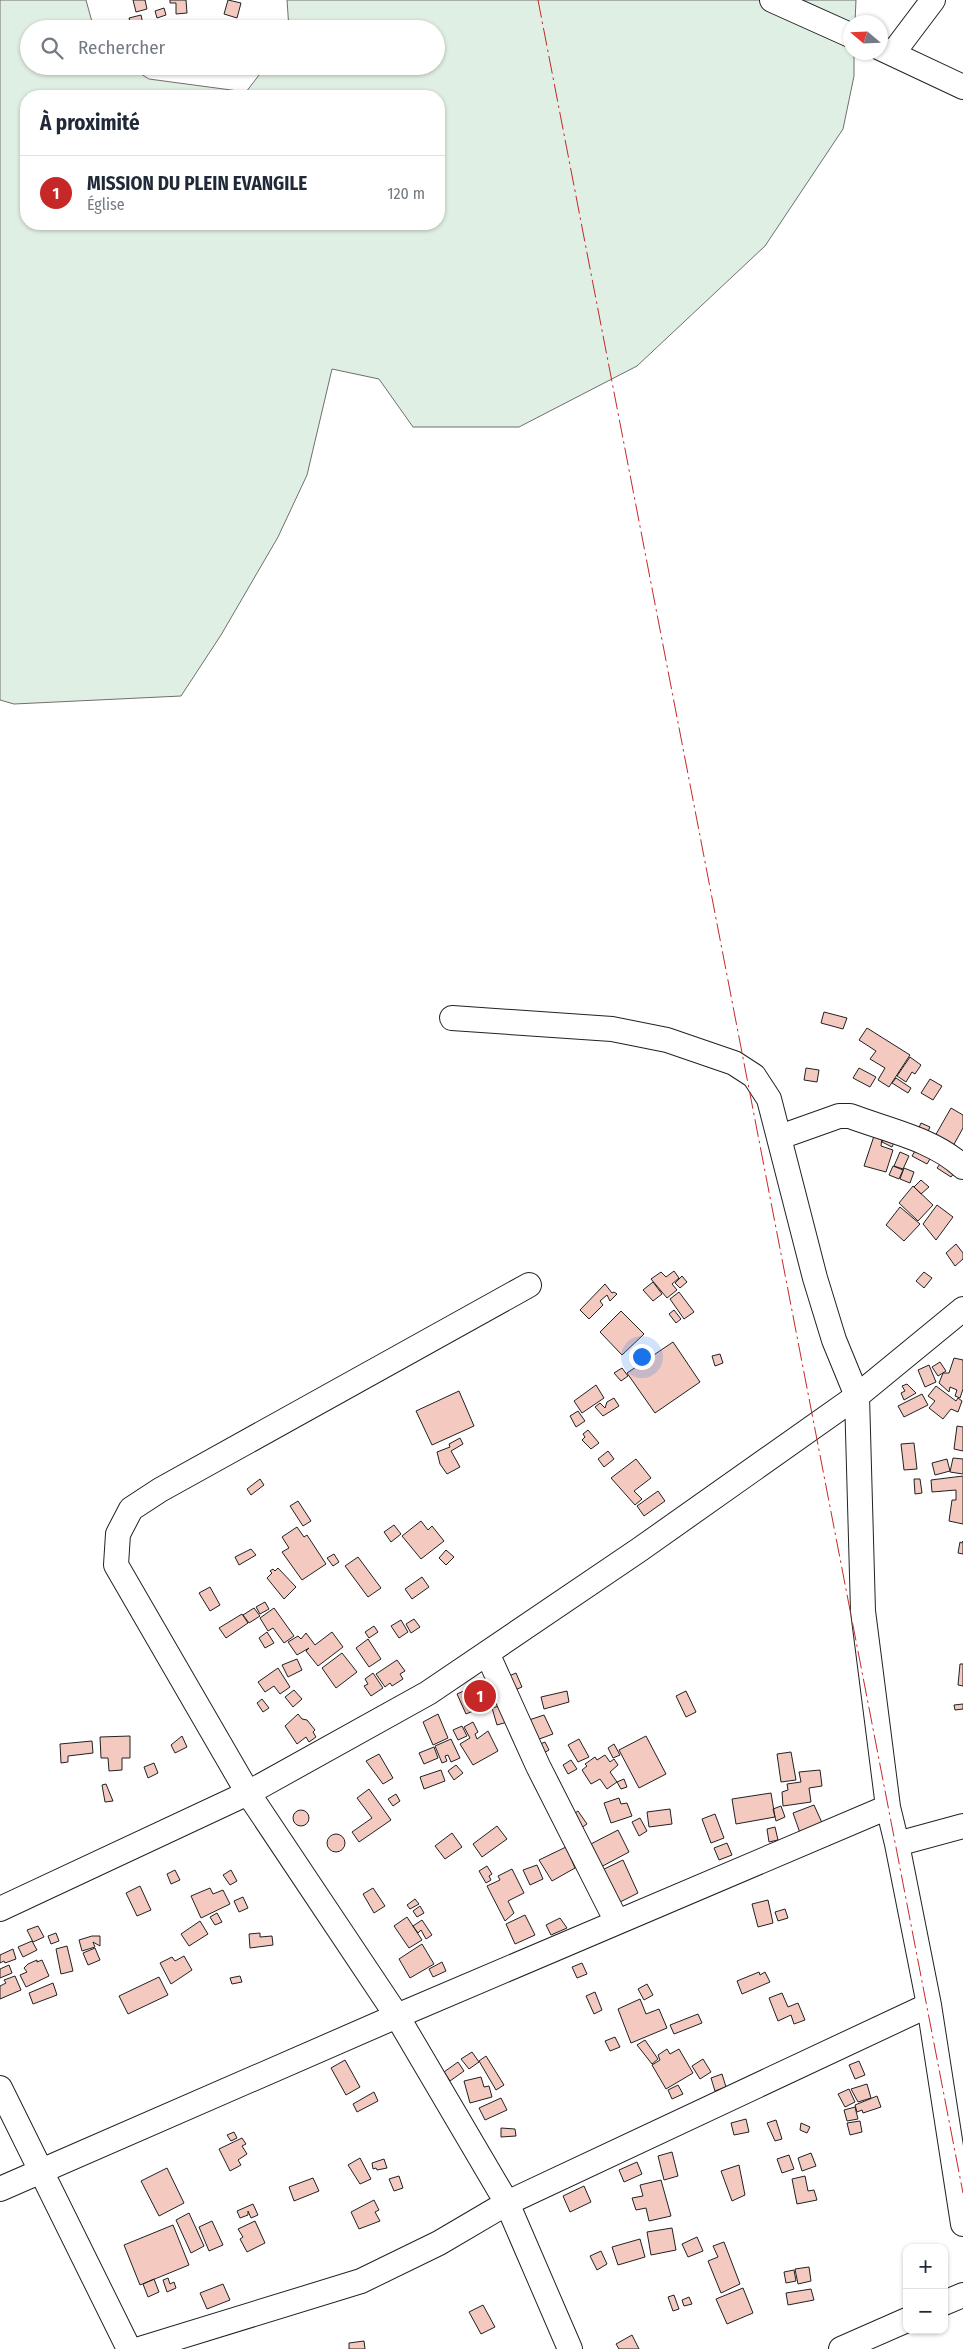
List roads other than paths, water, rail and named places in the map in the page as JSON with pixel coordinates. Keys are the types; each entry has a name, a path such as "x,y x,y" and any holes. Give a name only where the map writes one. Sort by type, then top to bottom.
{"street":[{"path":"772,0 843,32"},
{"path":"888,49 933,0"},
{"path":"888,50 963,88"},
{"path":"452,1018 612,1029 667,1040 734,1062 754,1076 769,1099 815,1278 834,1340 857,1396 863,1611 888,1808 929,2005 963,2224"},
{"path":"780,1137 839,1116 850,1116 941,1151 963,1167"},
{"path":"529,1285 160,1490 131,1509 118,1534 116,1566 248,1793 397,2016 507,2203 570,2349"},
{"path":"0,1908 248,1793 428,1693 639,1550 857,1396 963,1309"},
{"path":"486,1654 538,1766 617,1922"},
{"path":"0,2189 397,2016 888,1808"},
{"path":"897,1844 963,1826"},
{"path":"140,2349 361,2281 446,2239 507,2203 929,2005"},
{"path":"0,2088 129,2349"},
{"path":"948,2301 963,2295"},
{"path":"841,2349 903,2322"}],"place":[{"name":"MISSION DU PLEIN EVANGILE","path":"480,1696"}]}
